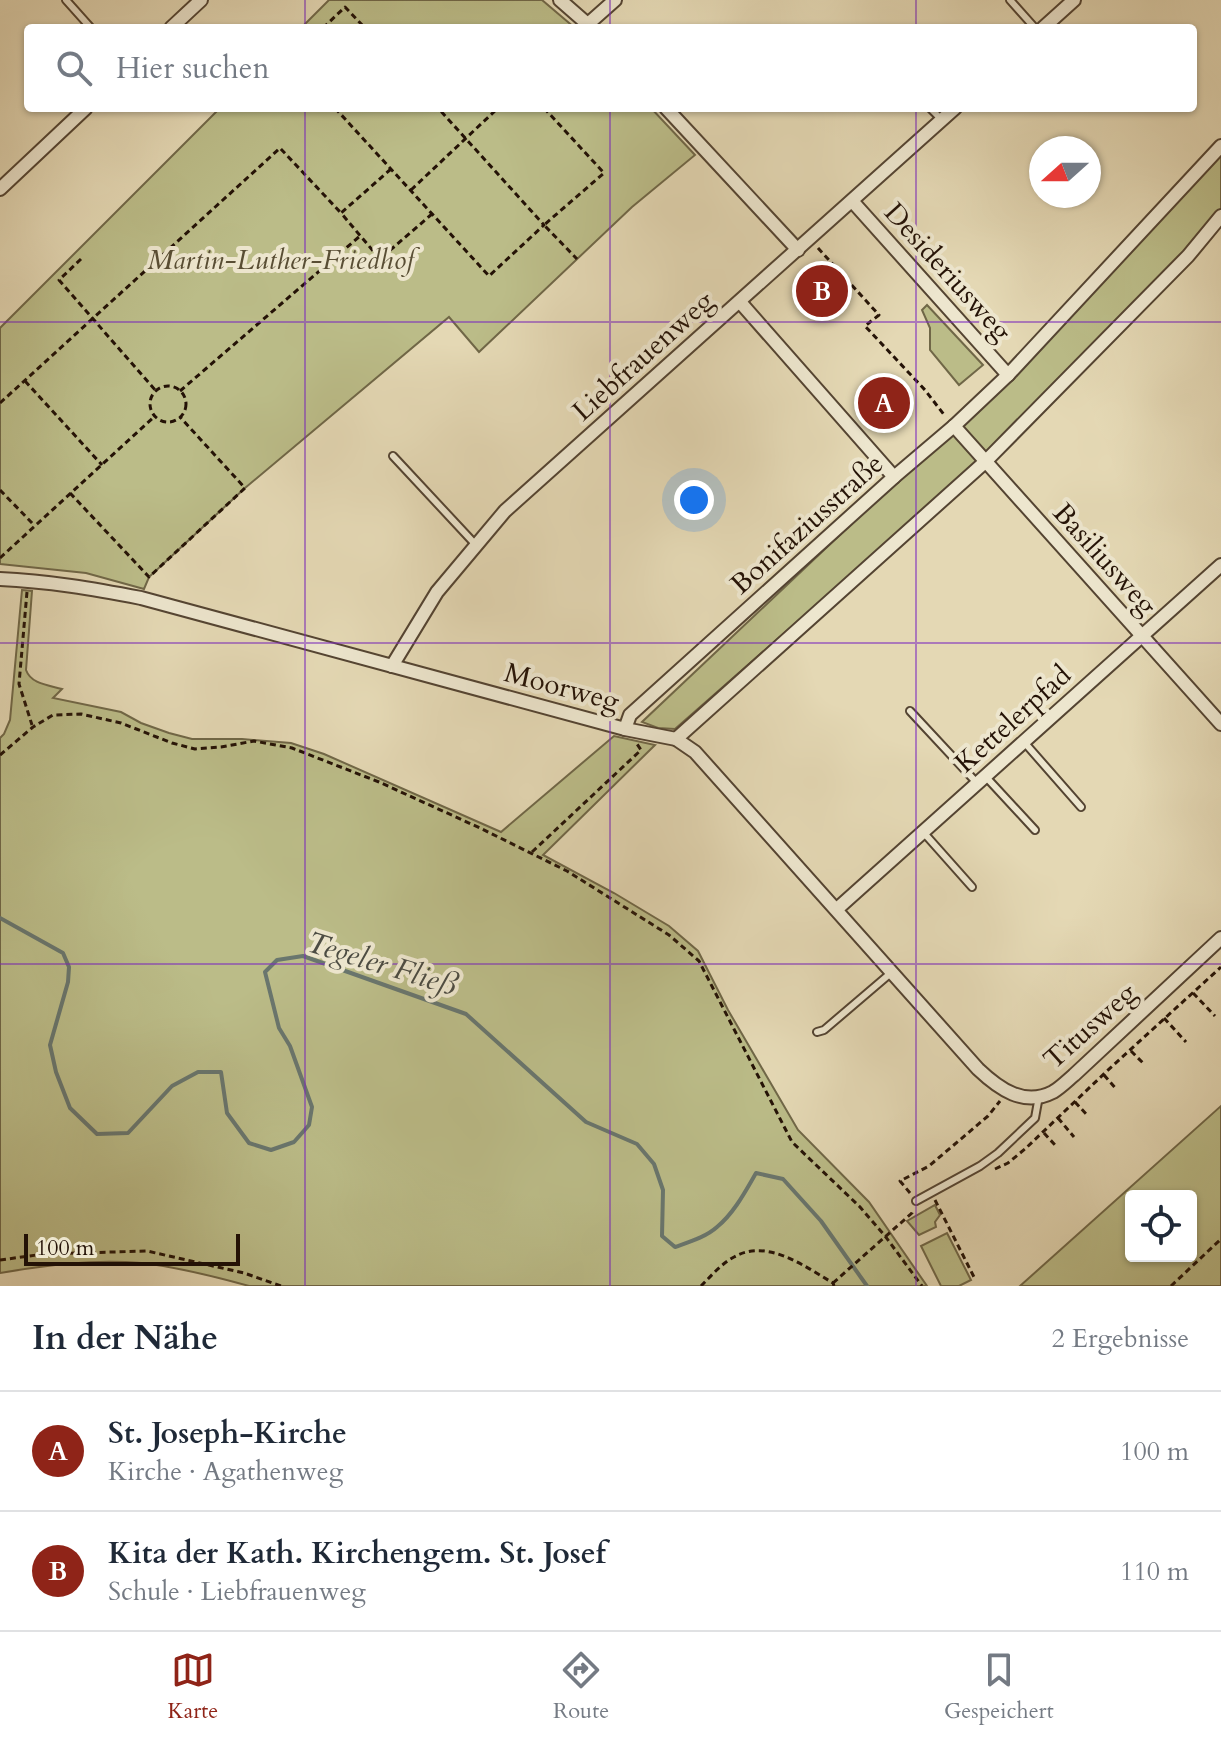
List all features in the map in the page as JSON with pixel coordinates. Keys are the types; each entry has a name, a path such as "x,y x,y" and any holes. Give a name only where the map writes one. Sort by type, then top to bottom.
{"street":[{"path":"175,24 201,0"},
{"path":"560,0 588,24"},
{"path":"592,24 615,0"},
{"path":"1047,24 1074,0"},
{"path":"0,189 82,112"},
{"path":"670,112 798,250"},
{"name":"Liebfrauenweg","path":"392,666 437,592 508,509 951,112"},
{"name":"Bonifaziusstraße","path":"625,729 630,715 1008,375 1221,146"},
{"name":"Desideriusweg","path":"853,202 1008,375"},
{"path":"676,739 985,462 1188,256 1221,216"},
{"path":"740,302 894,477"},
{"name":"Basiliusweg","path":"954,426 1221,724"},
{"name":"Kettelerpfad","path":"837,909 1221,565"},
{"name":"Moorweg","path":"0,579 84,587 141,598 625,729 676,739 695,752 978,1069 1007,1092"},
{"name":"Titusweg","path":"1007,1092 1019,1097 1054,1091 1221,938"}],"lane":[{"path":"66,0 87,24"},
{"path":"1010,0 1031,24"},
{"path":"934,112 942,120"},
{"path":"393,456 475,544"},
{"path":"910,711 1035,830"},
{"path":"1024,742 1081,807"},
{"path":"923,831 972,887"},
{"path":"817,1032 824,1030 892,971"},
{"path":"916,1201 998,1153 1035,1118 1039,1096"}],"path":[{"path":"327,24 345,7 361,24"},
{"path":"339,112 489,276 604,173 548,112"},
{"path":"442,112 577,259"},
{"path":"410,190 494,112"},
{"path":"0,403 280,148 380,259 432,214"},
{"path":"341,213 391,169"},
{"path":"180,391 360,236"},
{"path":"810,239 879,315 865,326 954,426"},
{"path":"81,259 59,280 156,391"},
{"path":"25,381 102,465"},
{"path":"171,386 180,391 186,402 180,417 165,421 155,416 150,400 156,391 171,386"},
{"path":"0,558 155,416"},
{"path":"70,493 149,577 245,488 180,417"},
{"path":"0,490 34,525"},
{"path":"28,580 19,684 33,727"},
{"path":"0,755 33,727 53,715 81,714 121,723 195,749 254,741 292,748 379,782 567,871 669,935 699,961 792,1142 846,1193 885,1236 922,1286"},
{"path":"532,853 641,750 625,729"},
{"path":"994,1170 1008,1163 1043,1132 1221,967"},
{"path":"1193,993 1215,1016"},
{"path":"1164,1018 1186,1042"},
{"path":"1130,1050 1145,1065"},
{"path":"1103,1075 1117,1090"},
{"path":"916,1201 900,1181 929,1166 988,1116 1007,1092"},
{"path":"1075,1102 1088,1116"},
{"path":"1058,1118 1074,1137"},
{"path":"1043,1132 1055,1145"},
{"path":"935,1199 975,1279"},
{"path":"701,1286 735,1256 755,1249 791,1258 833,1284 912,1213"},
{"path":"1171,1286 1221,1239"},
{"path":"0,1260 44,1254 147,1251 244,1273 281,1286"}],"green space":[{"path":"329,0 542,0 570,24 305,24"},
{"name":"Martin-Luther-Friedhof","path":"216,112 655,112 695,155 632,207 479,352 449,317 245,488 149,577 144,589 86,573 0,564 0,328"},
{"path":"1221,154 1221,210 1184,255 976,465 675,729 658,728 642,722 899,479"},
{"path":"927,305 983,365 959,385 930,350 930,328 922,310"},
{"path":"22,590 32,591 26,670 36,681 62,689 53,698 121,712 141,723 192,739 291,743 324,754 501,832 614,736 655,745 543,855 669,926 698,951 728,1010 798,1130 869,1202 927,1286 249,1286 182,1269 123,1262 70,1264 0,1273 0,738 10,720"},
{"path":"1221,1106 1221,1286 1020,1286 1125,1192 1125,1262 1197,1262 1197,1190 1127,1190"},
{"path":"935,1205 940,1215 935,1222 936,1227 919,1235 907,1221"},
{"path":"947,1233 971,1280 959,1286 941,1286 921,1246"}],"waterway":[{"name":"Tegeler Fließ","path":"0,918 63,953 69,967 68,982 50,1045 56,1072 70,1108 97,1134 128,1133 172,1086 198,1072 221,1072 227,1113 249,1143 271,1150 294,1142 309,1125 312,1107 290,1046 279,1028 265,972 277,960 303,956 466,1014 586,1122 637,1144 654,1164 663,1190 662,1236 675,1247 713,1231 739,1202 756,1173 783,1179 821,1221 867,1286"}],"place":[{"name":"Kita der Kath. Kirchengem. St. Josef","path":"822,291"},
{"name":"St. Joseph-Kirche","path":"884,403"}]}
